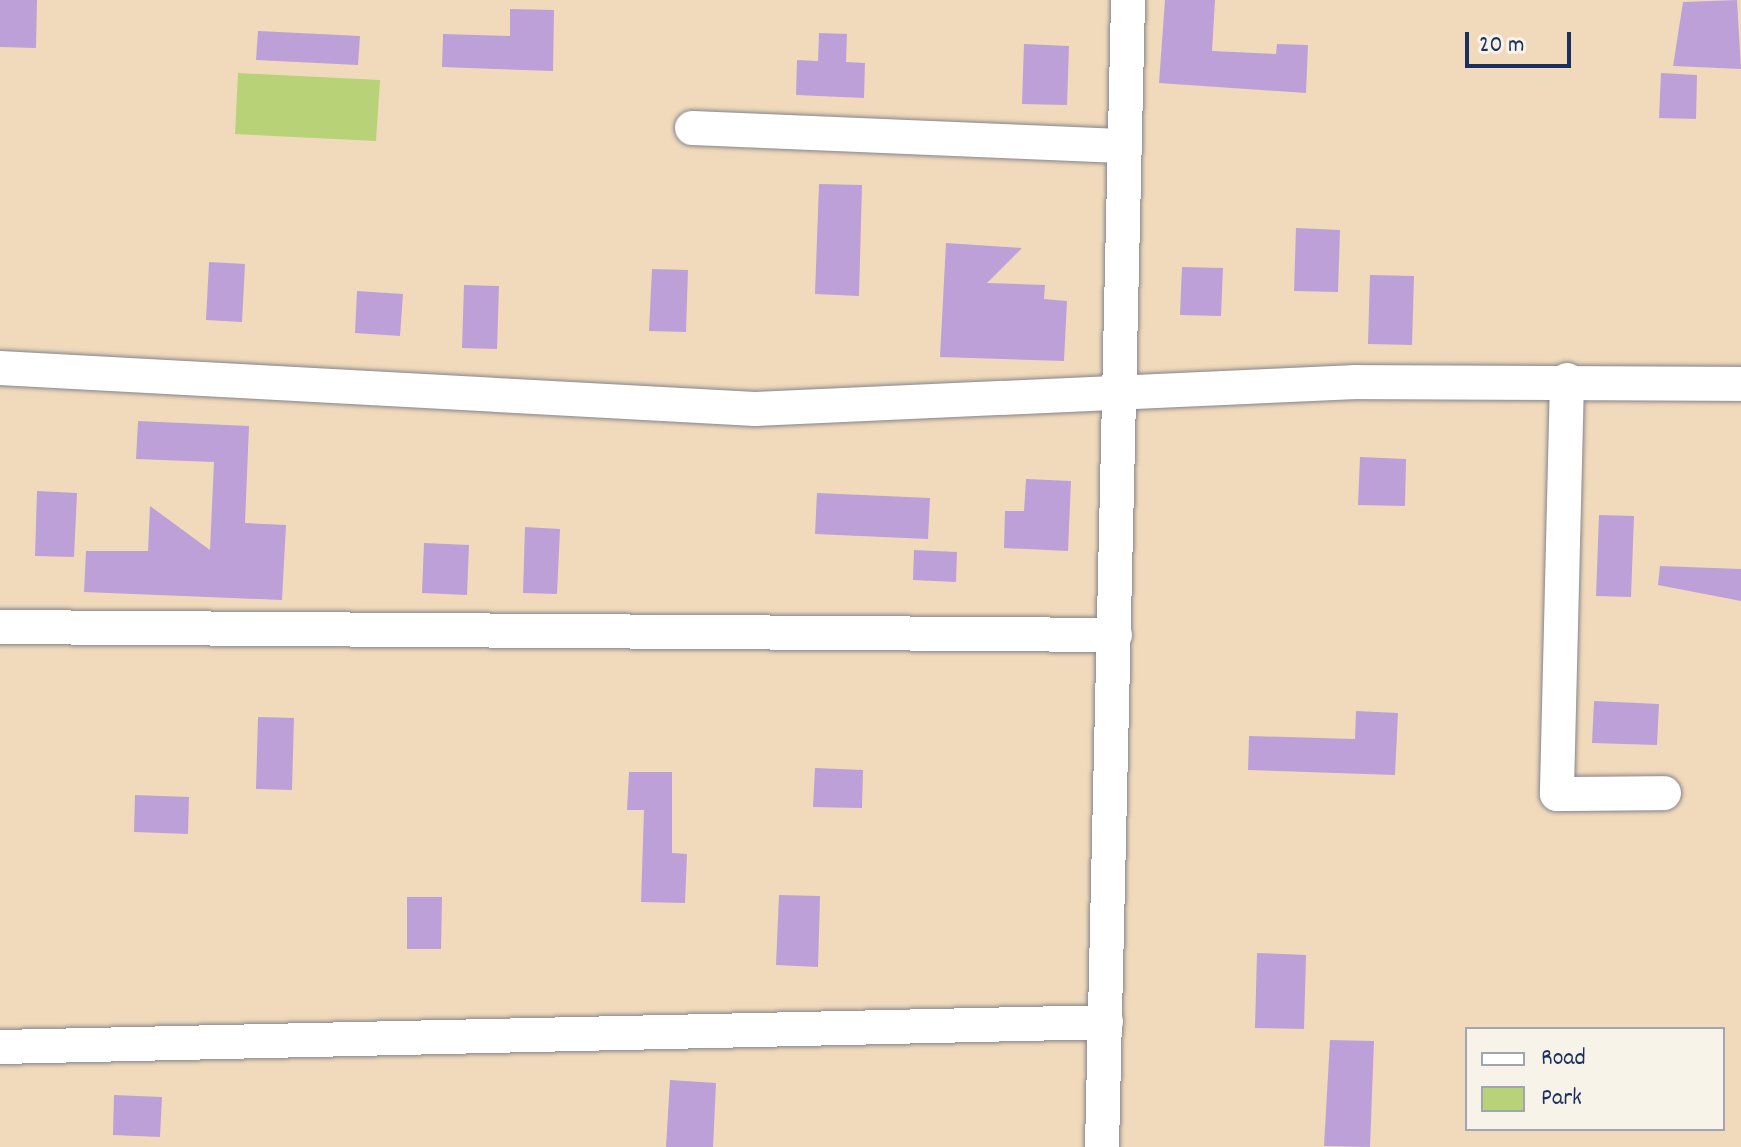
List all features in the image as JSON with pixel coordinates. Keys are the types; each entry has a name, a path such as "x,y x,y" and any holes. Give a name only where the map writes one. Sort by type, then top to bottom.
{"street":[{"path":"1102,1147 1115,635 1122,146 1128,0"},
{"path":"692,128 1122,146"},
{"path":"0,368 755,409 1567,380 1741,384"},
{"path":"1567,380 1557,794 1664,793"},
{"path":"0,627 1115,635"},
{"path":"0,1047 1106,1022"}],"green space":[{"path":"238,73 380,80 376,141 235,134"}],"building":[{"path":"0,0 37,0 36,48 0,47"},
{"path":"1165,0 1215,0 1212,51 1276,54 1277,44 1308,45 1306,93 1159,83"},
{"path":"1737,0 1741,69 1673,66 1683,2"},
{"path":"510,9 554,10 553,71 442,67 443,34 510,36"},
{"path":"258,31 360,36 358,65 256,60"},
{"path":"819,33 847,34 846,62 865,63 864,98 796,95 797,60 818,61"},
{"path":"1024,44 1069,46 1067,105 1022,104"},
{"path":"1661,73 1697,75 1696,119 1659,118"},
{"path":"819,184 862,185 859,296 815,294"},
{"path":"1296,228 1340,230 1338,292 1294,291"},
{"path":"946,243 1022,248 987,283 1045,285 1044,299 1067,301 1064,361 940,357"},
{"path":"209,262 245,264 242,322 206,320"},
{"path":"1182,267 1223,268 1221,316 1180,315"},
{"path":"652,269 688,270 686,332 649,331"},
{"path":"1370,275 1414,276 1412,345 1368,344"},
{"path":"464,285 499,286 497,349 462,348"},
{"path":"357,291 403,294 400,336 355,333"},
{"path":"138,421 249,426 245,523 286,525 282,600 84,592 86,551 148,551 150,506 210,550 214,462 136,459"},
{"path":"1360,457 1406,459 1405,506 1358,505"},
{"path":"1026,479 1071,481 1068,551 1004,548 1005,511 1024,511"},
{"path":"37,491 77,493 74,557 35,556"},
{"path":"817,493 930,498 928,539 815,534"},
{"path":"1599,515 1634,516 1631,597 1596,596"},
{"path":"525,527 560,529 557,594 523,593"},
{"path":"424,543 469,545 467,595 422,593"},
{"path":"914,550 957,552 956,582 913,580"},
{"path":"1660,566 1741,569 1741,601 1658,585"},
{"path":"1594,701 1659,704 1657,745 1592,743"},
{"path":"1356,711 1398,713 1395,775 1248,770 1249,736 1355,739"},
{"path":"258,717 294,718 292,790 256,789"},
{"path":"815,768 863,770 862,808 813,807"},
{"path":"629,772 672,772 672,853 687,854 685,903 641,902 644,810 627,810"},
{"path":"135,795 189,797 188,834 134,832"},
{"path":"779,895 820,896 818,967 776,965"},
{"path":"407,897 442,897 441,949 407,949"},
{"path":"1257,953 1306,955 1304,1029 1255,1028"},
{"path":"1330,1040 1374,1041 1370,1147 1324,1146"},
{"path":"670,1080 716,1083 713,1147 666,1147"},
{"path":"114,1095 162,1097 160,1137 113,1135"}]}
